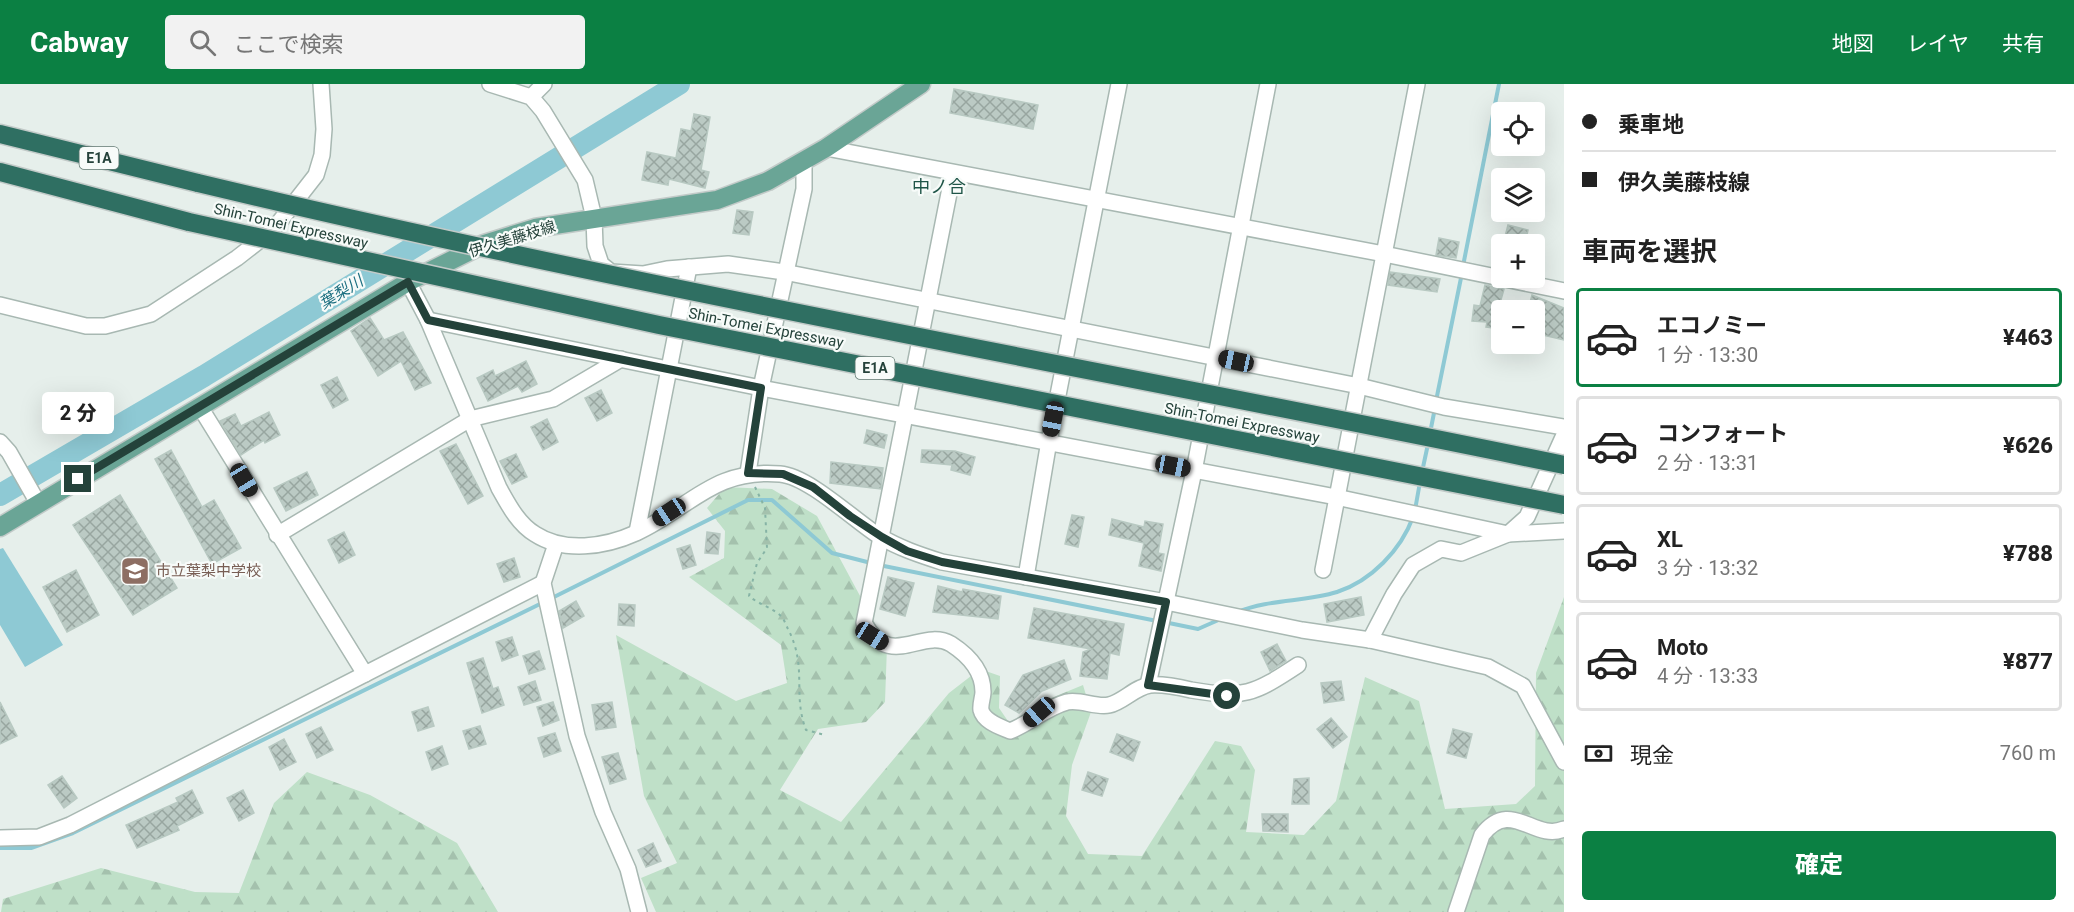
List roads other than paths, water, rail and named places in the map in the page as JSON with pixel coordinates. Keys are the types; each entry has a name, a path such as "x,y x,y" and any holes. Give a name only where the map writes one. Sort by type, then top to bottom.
{"highway":[{"path":"0,120 89,155"},
{"name":"Shin-Tomei Expressway","path":"0,134 330,214 862,328 1564,465"},
{"name":"Shin-Tomei Expressway","path":"0,172 189,222 670,327 1564,505"}],"main road":[{"name":"伊久美藤枝線","path":"0,527 408,282 484,244 535,228 717,200 768,181 804,161 921,84"}],"street":[{"path":"0,305 86,326 105,326 151,314 237,258 273,230 316,175 322,154 324,129 321,84"},
{"path":"490,84 531,97 553,127 585,180 594,218 595,246 601,264 611,272 643,274 728,264 784,272 1359,386 1444,407 1564,427"},
{"path":"531,97 544,84"},
{"path":"1026,577 1049,441 1119,84"},
{"path":"1148,685 1194,471 1268,84"},
{"path":"1323,570 1417,84"},
{"path":"826,148 1384,254 1564,291"},
{"path":"748,473 761,388 784,272 804,189 804,161"},
{"path":"953,173 907,415 864,623 872,636 887,646 911,645 936,639 957,649 974,661 983,689 981,711 987,720 1011,731 1024,726 1039,712 1054,706 1070,702 1108,705 1148,685 1227,696 1249,692 1266,685 1298,664"},
{"path":"637,532 689,267"},
{"path":"408,282 428,320 498,488 513,513 534,534 567,547 586,546 619,539 637,532 700,491 748,473 783,474 813,487 850,516 907,551 942,562 1166,602 1302,630 1370,640 1488,667 1523,686 1564,762"},
{"path":"428,320 761,388 1336,497 1508,534 1564,531"},
{"path":"277,534 470,419 553,399 621,359"},
{"path":"200,406 365,674"},
{"path":"1370,640 1394,594 1413,565 1441,549 1461,553 1508,534 1527,516 1564,435"},
{"path":"4,447 38,503"},
{"path":"556,543 543,583 577,736 603,812 628,869 639,912"},
{"path":"0,838 39,837 70,825 543,583"},
{"path":"1456,912 1478,845 1489,826 1498,820 1510,818 1547,831 1564,829"}],"water":[{"path":"3,548 63,645 25,667 0,625 0,549"}],"waterway":[{"name":"葉梨川","path":"0,495 204,376 679,84"},
{"path":"1463,266 1499,84"},
{"path":"1436,401 1462,273"},
{"path":"1430,433 1435,408"},
{"path":"1422,472 1428,444"},
{"path":"1415,510 1420,482"},
{"path":"552,598 748,500 772,500 832,553 871,563"},
{"path":"1238,612 1262,605 1325,595 1350,587 1373,572 1393,552 1413,517"},
{"path":"879,565 1157,621"},
{"path":"0,848 31,848 73,833 542,603"},
{"path":"1164,622 1198,629 1223,618"}],"place":[{"name":"市立葉梨中学校","path":"135,571"}],"district":[{"name":"中ノ合","path":"939,186"}]}
